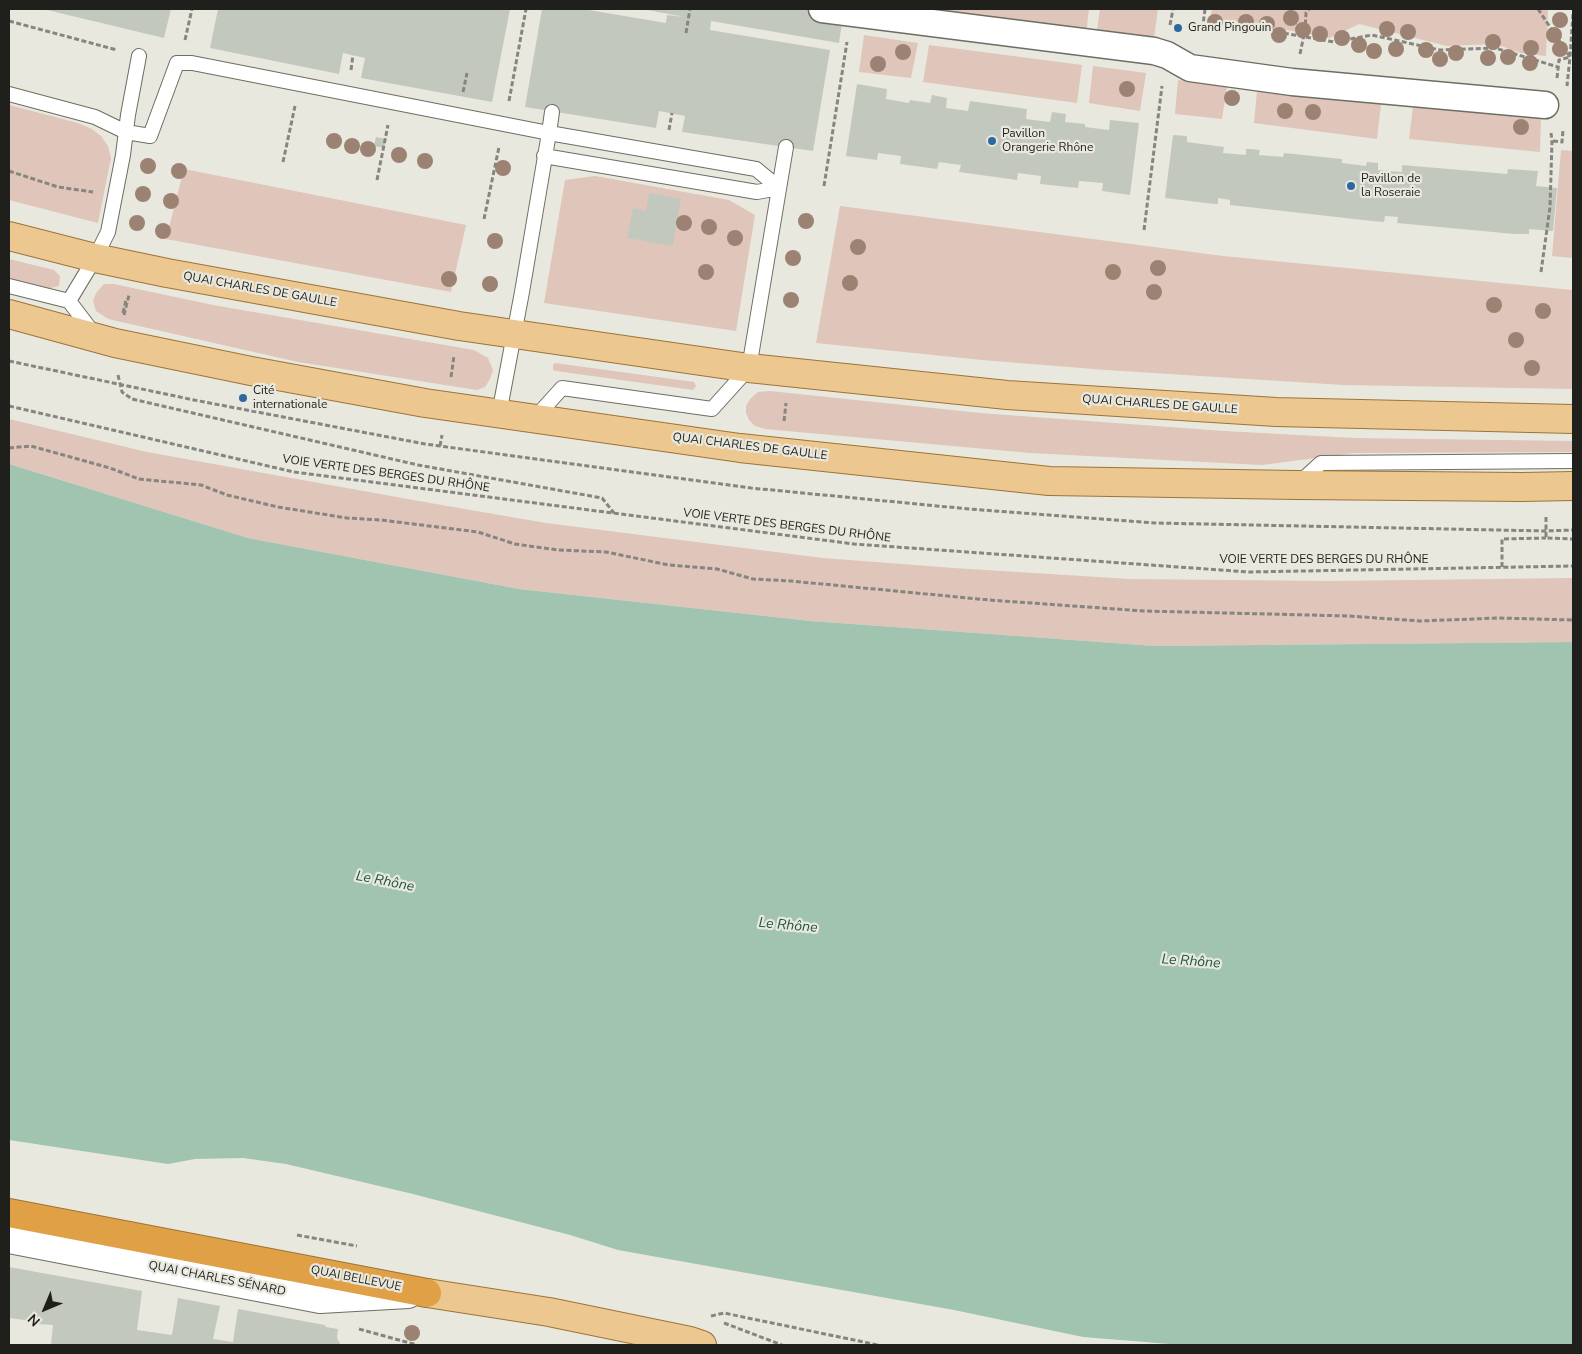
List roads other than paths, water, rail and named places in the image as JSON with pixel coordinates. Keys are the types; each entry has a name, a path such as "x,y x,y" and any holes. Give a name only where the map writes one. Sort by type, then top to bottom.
{"highway":[{"name":"QUAI BELLEVUE","path":"9,1213 427,1293"}],"main road":[{"name":"QUAI CHARLES DE GAULLE","path":"9,236 95,258 458,326 749,368 1007,395 1276,412 1573,419"},
{"name":"QUAI CHARLES DE GAULLE","path":"9,314 98,339 446,407 740,448 1049,480 1296,485 1573,486"},
{"name":"QUAI CHARLES SÉNARD","path":"9,1239 320,1299 427,1293"},
{"name":"QUAI BELLEVUE","path":"427,1293 549,1312 702,1345"}],"street":[{"path":"822,9 1154,51 1167,55 1190,68 1292,82 1545,106"}],"lane":[{"path":"69,301 108,232 139,56"},
{"path":"9,94 95,117 126,132 150,136 177,63 192,64 549,133 756,169 779,188"},
{"path":"499,414 522,292 552,112"},
{"path":"534,419 562,388 712,409 749,368 786,147"},
{"path":"544,156 757,192 779,188"},
{"path":"9,286 69,301 98,339"},
{"path":"1296,485 1321,463 1573,461"}],"water":[{"name":"Le Rhône","path":"9,464 248,538 519,589 811,621 1155,646 1573,642 1573,1345 1182,1345 1083,1337 954,1310 618,1250 570,1235 413,1194 286,1164 243,1158 195,1159 168,1164 9,1140"}],"place":[{"name":"Grand Pingouin","path":"1178,28"},
{"name":"Pavillon Orangerie Rhône","path":"992,141"},
{"name":"Pavillon de la Roseraie","path":"1351,186"},
{"name":"Cité internationale","path":"243,398"}]}
